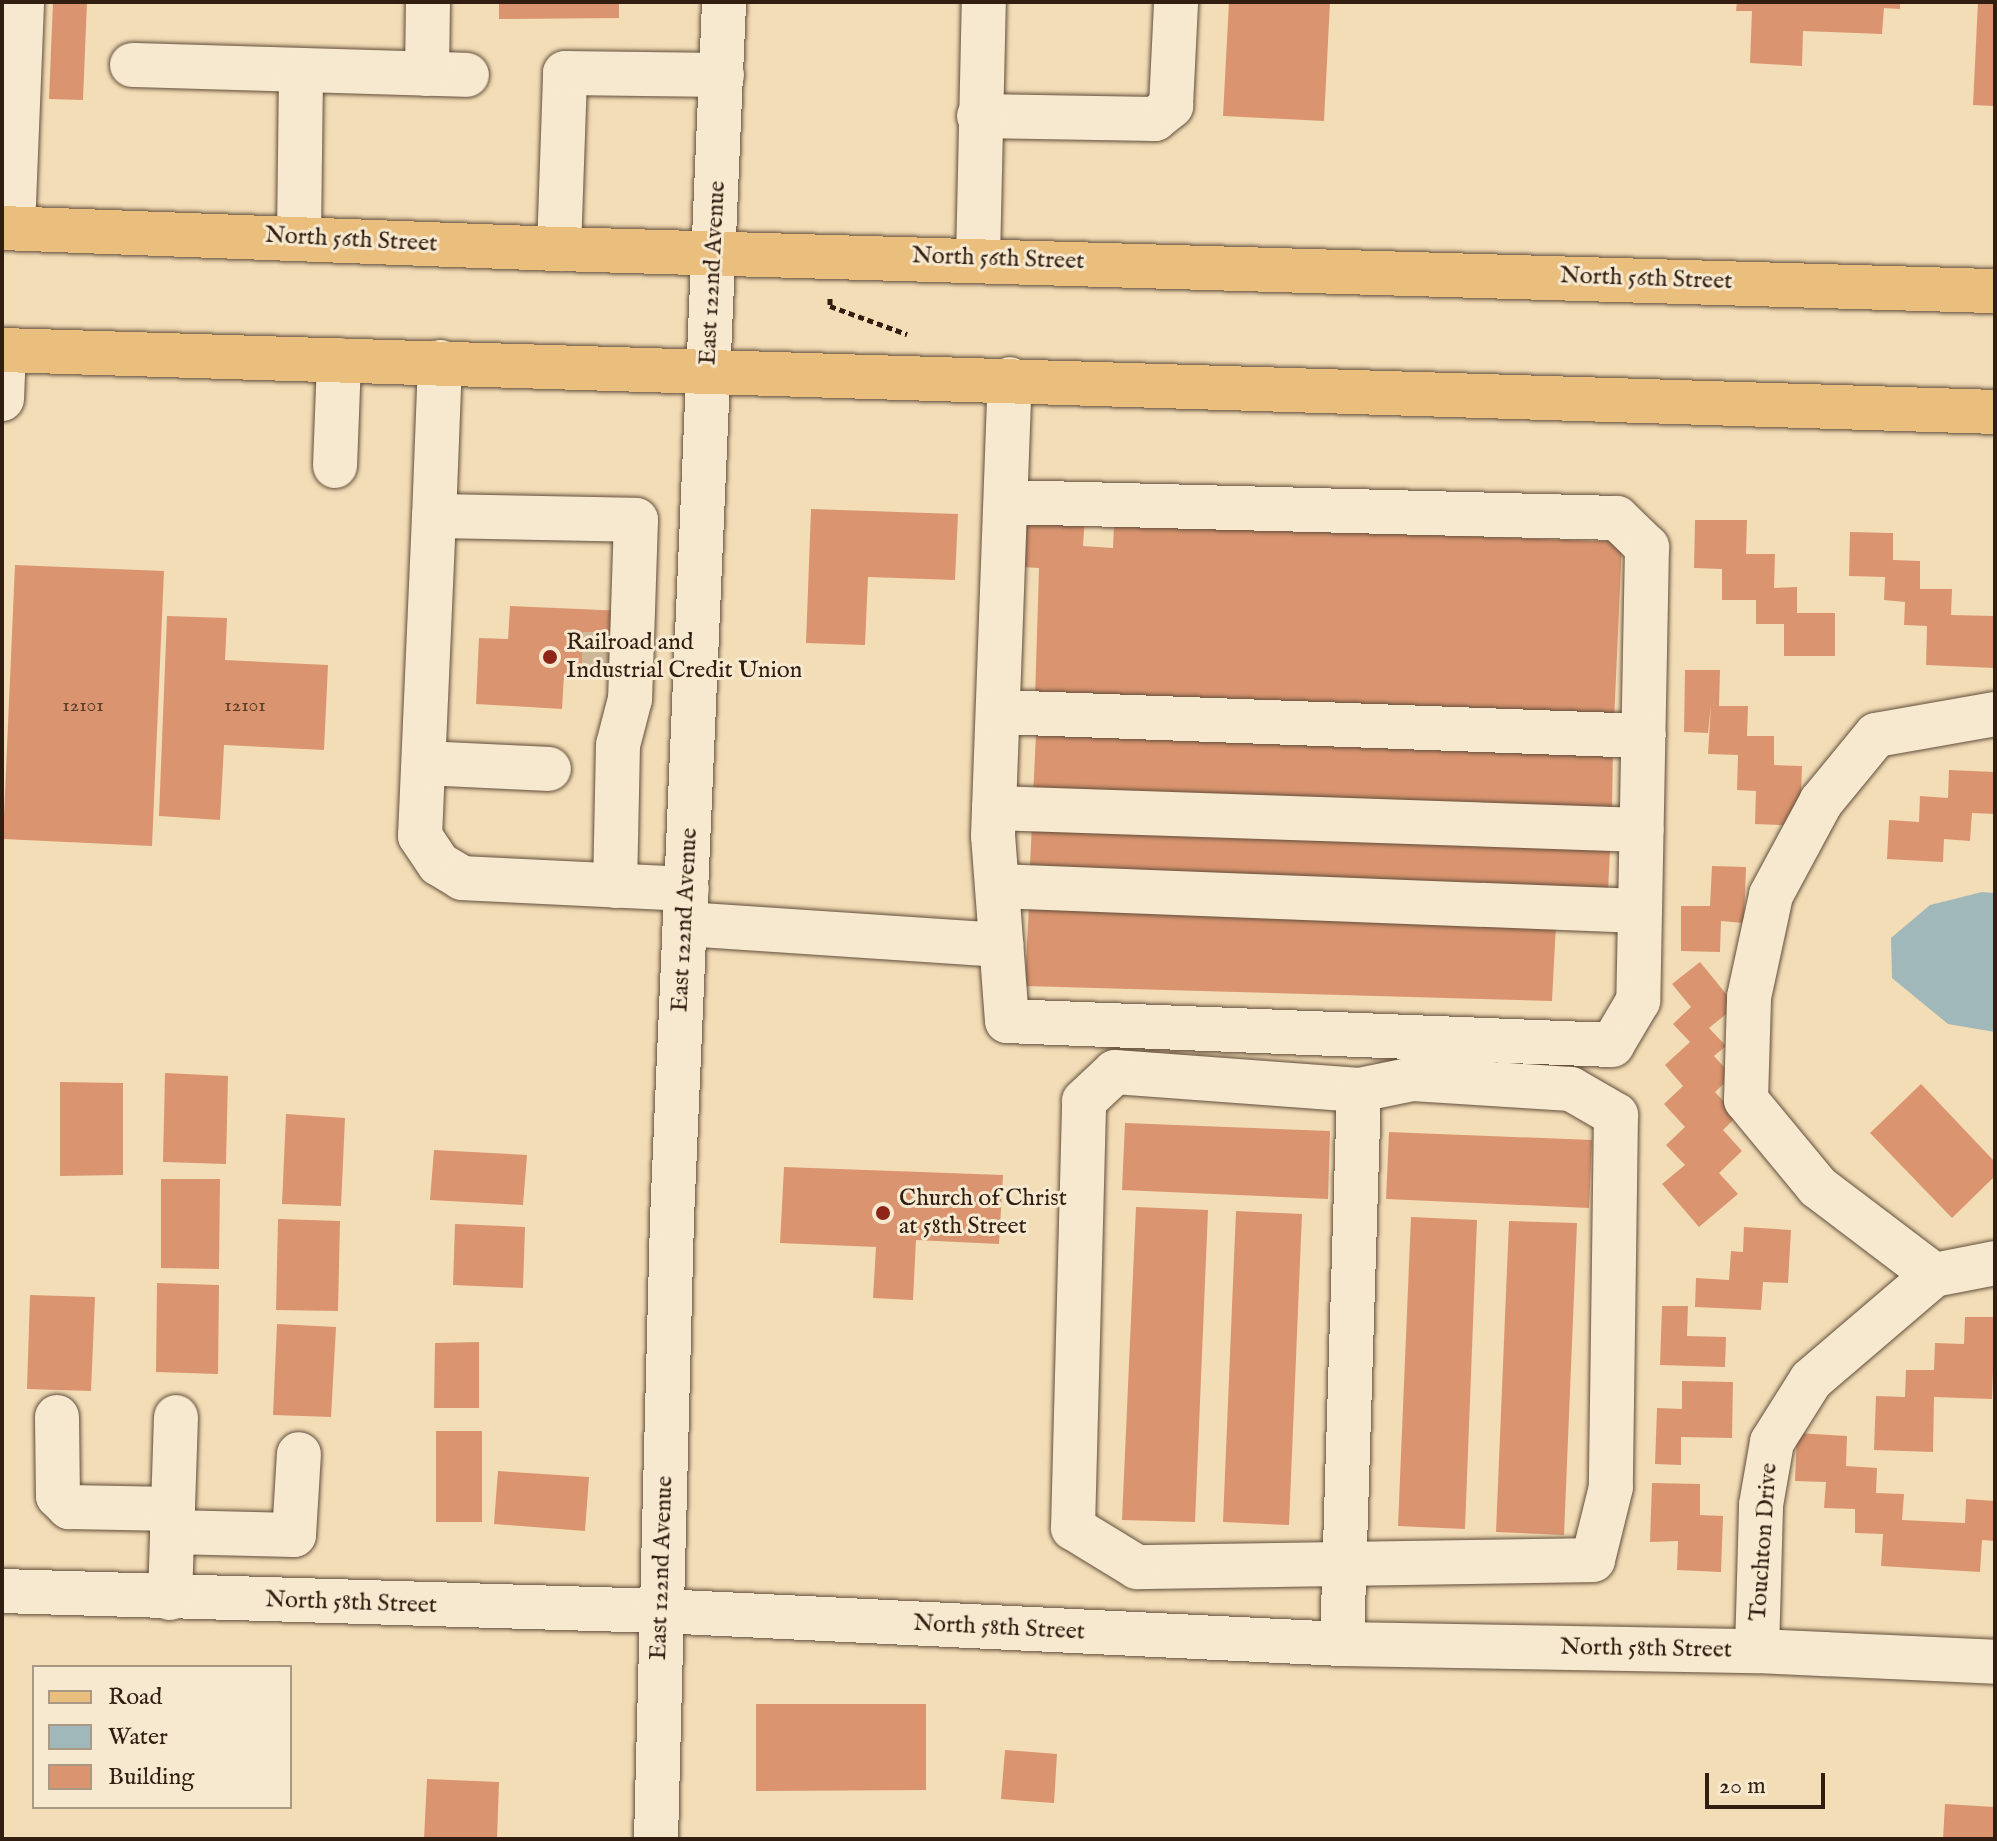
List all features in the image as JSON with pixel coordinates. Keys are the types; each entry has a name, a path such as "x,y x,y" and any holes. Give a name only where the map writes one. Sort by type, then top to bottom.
{"main road":[{"name":"North 56th Street","path":"8,228 559,249 715,251 1995,291"},
{"path":"3,350 709,368 1995,412"}],"street":[{"path":"8,228 22,2"},
{"path":"132,65 447,74 428,2"},
{"name":"East 122nd Avenue","path":"656,1839 660,1611 686,906 724,2"},
{"path":"978,259 984,2"},
{"path":"979,116 1155,119 1171,106 1176,2"},
{"path":"299,237 301,70"},
{"path":"559,249 565,73 722,75"},
{"path":"2,399 3,350"},
{"path":"335,466 339,360"},
{"path":"440,362 420,836 439,864 462,878 615,886 686,906 1001,945"},
{"path":"1006,502 1617,518 1647,547 1638,1001 1612,1045 1007,1021 994,808 1010,379"},
{"path":"434,516 636,520 630,699 618,745 615,886"},
{"path":"606,611 616,589 636,573"},
{"path":"603,677 602,700 618,745"},
{"path":"998,712 1644,736"},
{"path":"1934,1275 1818,1187 1746,1100 1749,997 1771,895 1821,802 1876,735 1995,714"},
{"path":"424,763 549,769"},
{"path":"994,808 1642,830"},
{"path":"997,886 1640,911"},
{"path":"1115,1072 1359,1090 1413,1079 1571,1089 1616,1115 1611,1487 1593,1560 1137,1567 1073,1528 1084,1101 1115,1072"},
{"path":"1342,1644 1342,1564 1359,1090"},
{"name":"Touchton Drive","path":"1757,1651 1761,1505 1772,1442 1811,1380 1934,1275 1995,1263"},
{"path":"57,1417 58,1496 69,1507 294,1535 299,1454"},
{"path":"170,1598 176,1417"},
{"name":"North 58th Street","path":"2,1591 660,1611 1342,1644 1757,1651 1995,1662"}],"path":[{"path":"830,293 830,306 916,338"}],"water":[{"path":"1982,892 1995,893 1995,1032 1948,1024 1892,978 1891,938 1930,905"}],"building":[{"path":"53,2 87,2 83,100 49,99"},
{"path":"499,2 619,2 619,18 499,19"},
{"path":"1229,2 1330,2 1324,121 1223,116"},
{"path":"1737,2 1900,2 1900,9 1884,8 1882,34 1803,31 1802,66 1750,63 1752,11 1736,11"},
{"path":"1978,2 1995,2 1995,106 1973,105"},
{"path":"811,509 958,514 955,580 868,577 865,645 806,643"},
{"path":"1025,514 1085,516 1083,546 1113,548 1114,524 1622,542 1614,722 1035,698 1039,568 1022,567"},
{"path":"1695,520 1747,520 1746,554 1775,554 1774,588 1797,587 1797,613 1835,613 1835,656 1784,656 1784,624 1756,624 1756,600 1722,600 1722,569 1694,568"},
{"path":"1850,532 1893,533 1893,560 1920,561 1920,589 1952,589 1951,615 1995,616 1995,668 1926,665 1927,626 1904,625 1905,602 1884,600 1885,577 1849,576"},
{"path":"15,565 164,571 152,846 3,839"},
{"name":"Railroad and Industrial Credit Union","path":"510,606 625,611 621,678 564,675 562,709 476,704 479,638 508,639"},
{"path":"167,616 227,618 225,660 328,665 324,750 224,745 220,820 159,816"},
{"path":"1685,670 1720,670 1719,706 1748,706 1747,736 1774,736 1774,765 1802,766 1800,826 1755,824 1756,791 1737,790 1738,755 1708,754 1711,705 1708,733 1684,732"},
{"path":"1036,733 1613,747 1612,811 1033,797"},
{"path":"1949,770 1995,772 1995,814 1972,813 1970,841 1944,839 1943,862 1887,859 1889,820 1919,822 1920,796 1948,798"},
{"path":"1032,823 1610,850 1608,892 1030,865"},
{"path":"1712,866 1746,867 1744,923 1721,921 1720,952 1681,951 1681,906 1710,906"},
{"path":"1029,904 1556,924 1552,1001 1025,986"},
{"path":"1700,962 1736,1006 1709,1028 1726,1046 1714,1056 1732,1076 1715,1092 1737,1116 1723,1130 1742,1151 1719,1173 1738,1194 1699,1227 1662,1184 1685,1165 1666,1145 1685,1127 1664,1104 1683,1086 1665,1065 1690,1042 1673,1024 1691,1007 1672,984"},
{"path":"165,1073 228,1076 226,1164 163,1162"},
{"path":"60,1082 123,1083 123,1175 60,1176"},
{"path":"1921,1084 1995,1162 1995,1176 1952,1218 1870,1133"},
{"path":"286,1114 345,1118 341,1206 282,1204"},
{"path":"1125,1123 1330,1131 1328,1199 1122,1190"},
{"path":"1389,1132 1592,1140 1589,1208 1386,1199"},
{"path":"434,1150 527,1155 523,1205 430,1200"},
{"path":"784,1167 1003,1175 999,1244 916,1240 913,1300 873,1298 876,1247 780,1243"},
{"path":"161,1179 220,1179 219,1269 161,1268"},
{"path":"1136,1207 1208,1210 1195,1522 1122,1520"},
{"path":"1236,1211 1302,1214 1289,1525 1223,1522"},
{"path":"1411,1217 1477,1220 1465,1529 1398,1526"},
{"path":"278,1219 340,1221 338,1311 276,1310"},
{"path":"1509,1221 1577,1223 1564,1535 1496,1532"},
{"path":"455,1224 525,1227 523,1288 453,1285"},
{"path":"1744,1227 1791,1230 1788,1283 1763,1282 1761,1310 1695,1307 1696,1278 1729,1280 1731,1251 1743,1252"},
{"path":"157,1283 219,1285 218,1374 156,1372"},
{"path":"30,1295 95,1297 91,1391 27,1389"},
{"path":"1662,1306 1688,1306 1687,1336 1726,1337 1725,1367 1660,1365"},
{"path":"1965,1317 1995,1317 1992,1399 1934,1397 1933,1452 1874,1450 1876,1396 1905,1397 1906,1370 1934,1370 1935,1343 1964,1344"},
{"path":"277,1324 336,1327 331,1417 273,1415"},
{"path":"479,1342 479,1408 434,1408 435,1343"},
{"path":"1682,1381 1733,1382 1732,1438 1681,1437 1681,1465 1655,1464 1657,1408 1682,1409"},
{"path":"436,1431 482,1431 482,1522 436,1522"},
{"path":"1797,1433 1847,1436 1846,1466 1877,1468 1876,1493 1904,1494 1902,1520 1965,1523 1966,1499 1995,1501 1995,1541 1982,1540 1980,1572 1881,1566 1883,1534 1855,1533 1855,1509 1824,1508 1826,1482 1795,1481"},
{"path":"498,1471 589,1477 585,1531 494,1524"},
{"path":"1652,1483 1700,1484 1700,1515 1723,1516 1721,1572 1677,1570 1678,1541 1650,1542"},
{"path":"756,1704 926,1704 926,1790 756,1791"},
{"path":"1005,1750 1057,1754 1054,1803 1001,1799"},
{"path":"427,1779 499,1782 497,1839 424,1839"},
{"path":"1945,1804 1995,1807 1995,1839 1943,1839"}],"tunnel":[{"path":"603,677 606,611"}],"place":[{"name":"Railroad and Industrial Credit Union","path":"550,657"},
{"name":"Church of Christ at 58th Street","path":"883,1213"}]}
